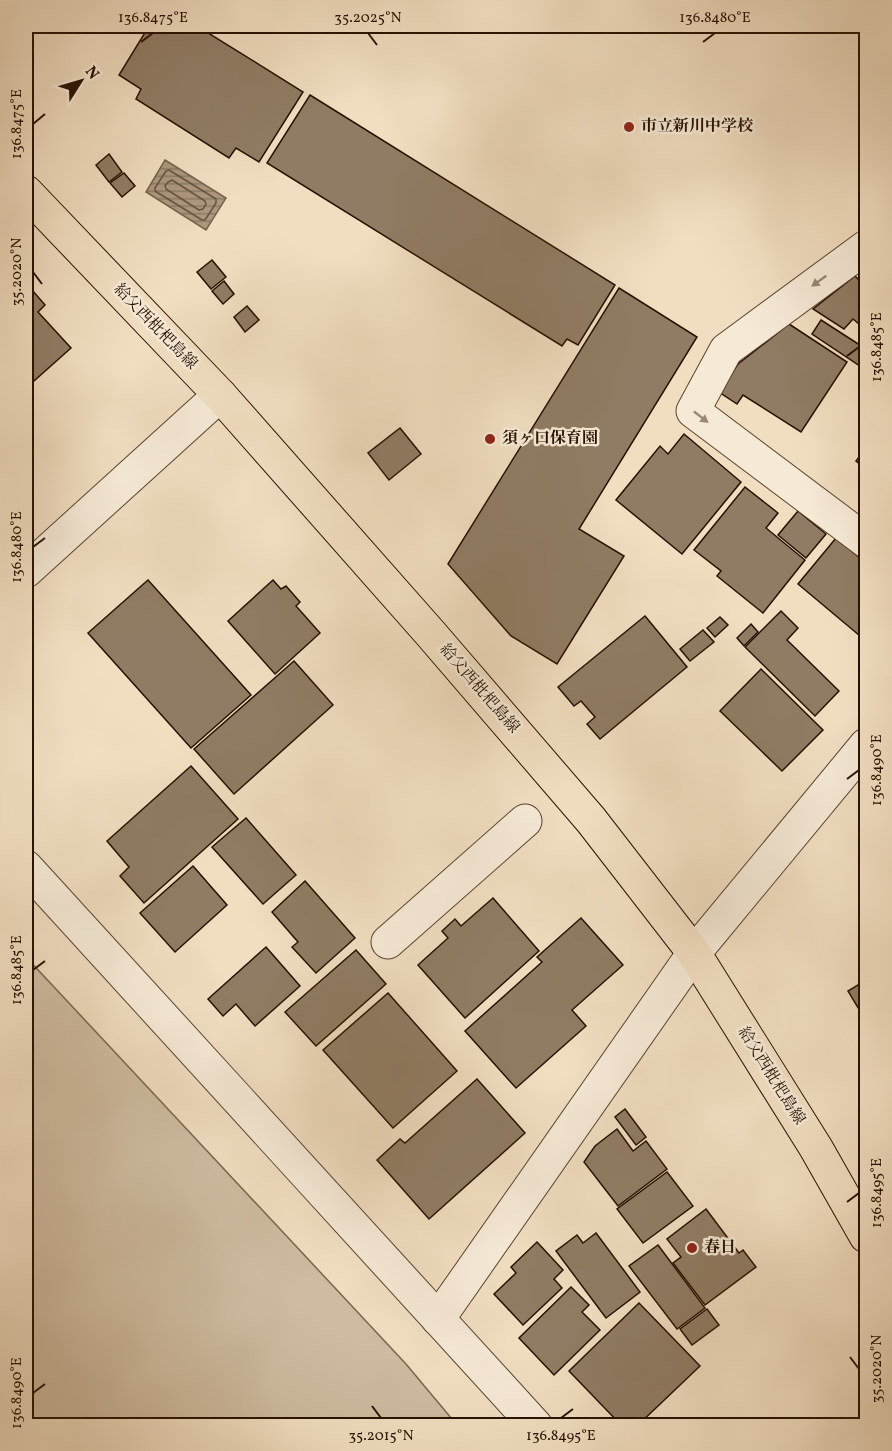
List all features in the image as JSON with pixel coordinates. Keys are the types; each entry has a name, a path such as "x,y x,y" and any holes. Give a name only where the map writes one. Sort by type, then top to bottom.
{"main road":[{"name":"給父西枇杷島線","path":"26,192 220,395 591,820 694,953 816,1148 867,1236"}],"street":[{"path":"867,247 726,350 693,411 867,541"},
{"path":"26,571 220,395"},
{"path":"438,1318 694,953 867,745"},
{"path":"388,942 525,821"},
{"path":"26,867 536,1425"}],"shaded area":[{"path":"26,957 406,1364 457,1425 26,1425"}],"water":[{"path":"165,160 226,198 206,230 146,192"}],"building":[{"path":"149,26 197,26 303,92 259,162 236,148 229,158 136,99 141,89 119,75"},
{"path":"310,95 615,285 578,345 567,339 562,346 267,163"},
{"path":"109,154 122,172 109,182 96,165"},
{"path":"124,173 135,186 122,197 110,183"},
{"path":"212,260 226,277 211,289 197,272"},
{"path":"866,272 866,330 853,319 844,329 813,309 855,276 859,280"},
{"path":"224,281 234,294 223,304 212,291"},
{"path":"26,283 45,305 38,312 71,348 26,388"},
{"path":"619,288 697,337 579,529 624,556 557,664 511,636 448,564"},
{"path":"247,306 259,320 245,332 234,317"},
{"path":"821,320 866,349 866,370 812,334"},
{"path":"789,324 847,362 801,432 743,395 737,404 719,392 738,364"},
{"path":"400,428 421,454 389,480 368,453"},
{"path":"684,434 741,482 682,554 616,500 660,446 668,454"},
{"path":"866,447 866,469 856,461"},
{"path":"745,487 778,513 766,528 805,560 763,613 717,576 721,571 694,550"},
{"path":"798,511 826,534 806,558 778,535"},
{"path":"836,538 866,563 866,641 798,584"},
{"path":"148,580 251,695 191,748 88,633"},
{"path":"273,580 281,589 286,586 300,602 296,606 320,633 275,674 228,621"},
{"path":"781,611 798,628 787,640 839,691 815,716 745,647"},
{"path":"645,616 687,667 600,739 587,724 595,717 581,701 574,706 558,687"},
{"path":"720,617 728,625 715,637 707,628"},
{"path":"751,624 758,632 744,646 737,638"},
{"path":"703,630 714,642 690,661 680,649"},
{"path":"294,661 333,705 234,794 194,749"},
{"path":"761,669 823,730 782,771 720,711"},
{"path":"191,766 238,819 144,903 120,876 129,867 107,841"},
{"path":"246,818 296,875 263,904 212,847"},
{"path":"193,866 227,905 175,952 140,913"},
{"path":"305,881 355,938 316,973 292,947 298,942 272,912"},
{"path":"493,898 539,951 465,1018 418,965 448,938 442,931 455,919 461,926"},
{"path":"581,918 623,965 572,1010 586,1026 516,1088 465,1031 542,962 537,957"},
{"path":"266,947 300,986 255,1026 236,1004 223,1016 208,999"},
{"path":"356,950 386,984 316,1046 285,1012"},
{"path":"866,980 866,1021 848,991"},
{"path":"388,993 457,1071 393,1128 323,1050"},
{"path":"477,1079 525,1133 429,1219 377,1160 400,1139 405,1143"},
{"path":"625,1109 646,1137 636,1145 615,1117"},
{"path":"617,1129 633,1151 646,1141 667,1169 618,1206 584,1162 595,1146"},
{"path":"667,1172 693,1206 643,1243 617,1209"},
{"path":"706,1209 739,1253 743,1250 756,1267 705,1305 673,1263 681,1257 667,1239"},
{"path":"596,1233 640,1292 606,1318 556,1251 577,1235 583,1243"},
{"path":"537,1242 563,1270 554,1279 562,1288 523,1325 494,1294 516,1273 511,1267"},
{"path":"658,1245 705,1308 677,1329 629,1266"},
{"path":"571,1287 589,1305 582,1312 600,1330 554,1375 519,1338"},
{"path":"639,1303 700,1366 637,1426 622,1426 569,1371"},
{"path":"707,1309 719,1325 692,1345 680,1329"}],"place":[{"name":"市立新川中学校","path":"629,127"},
{"name":"須ヶ口保育園","path":"490,439"},
{"name":"春日","path":"692,1248"}]}
